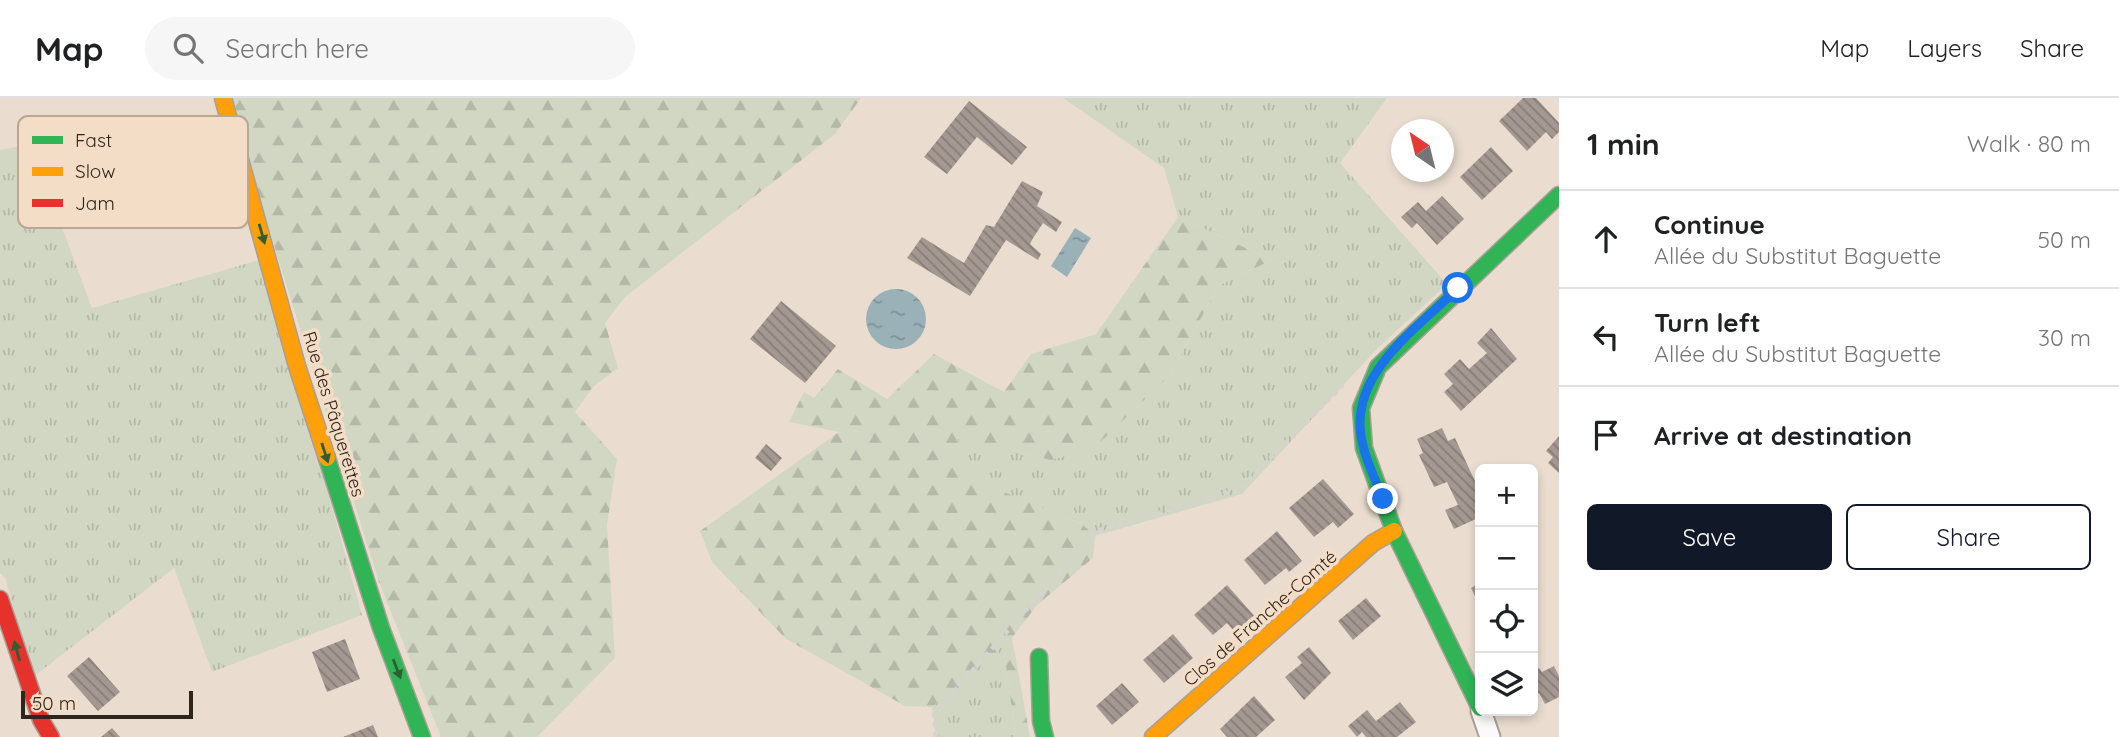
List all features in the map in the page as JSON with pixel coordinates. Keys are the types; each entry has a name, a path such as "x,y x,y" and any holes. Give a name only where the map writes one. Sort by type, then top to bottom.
{"street":[{"name":"Rue des Pâquerettes","path":"223,98 228,116"},
{"name":"Rue des Pâquerettes","path":"248,189 297,366 381,628 422,737"},
{"path":"1475,697 1394,531 1364,448 1360,428 1361,408 1378,367 1559,195"},
{"name":"Clos de Franche-Comté","path":"1153,737 1373,543 1394,531"},
{"path":"0,599 36,708 51,737"},
{"path":"1039,657 1041,721 1045,737"},
{"path":"1483,716 1490,737"}],"path":[{"path":"936,737 934,714 1096,531 1240,489 1336,389 1346,383"}],"green space":[{"path":"228,98 861,98 835,134 625,297 605,323 618,368 593,387 575,412 617,459 607,525 615,658 537,737 441,737 379,582 248,162 248,116 234,116"},
{"path":"1063,98 1387,98 1340,163 1447,284 1377,349 1242,494 1095,536 1082,524 966,477 957,438 1051,460 1170,375 1219,285 1272,260 1178,217 1164,168"},
{"path":"18,147 18,228 62,228 92,308 263,259 362,615 212,672 174,568 33,677 5,578 0,573 0,150"},
{"path":"1178,217 1272,260 1219,285 1170,375 1094,448 1051,460 958,439 967,477 1082,524 1095,536 1093,558 1037,605 1012,638 1030,737 1016,737 1003,646 932,707 905,706 786,639 712,562 700,531 839,432 789,422 804,392 814,398 838,369 887,399 934,354 1004,392 1031,354 1096,334"},
{"path":"1003,645 1016,737 936,737 932,707"}],"water":[{"path":"1075,228 1091,238 1067,277 1051,266"},
{"path":"890,289 902,289 921,302 926,319 924,331 913,344 902,349 890,349 871,336 866,325 866,313 879,294"}],"building":[{"path":"1523,98 1536,98 1559,123 1559,132 1552,139 1546,132 1527,151 1499,121"},
{"path":"969,101 1027,147 1012,165 977,137 947,174 924,157"},
{"path":"1491,147 1513,171 1482,200 1460,177"},
{"path":"1022,181 1043,192 1037,206 1062,222 1056,232 1043,223 1033,238 1030,244 1041,254 1038,260 1006,240 970,296 907,258 922,237 964,263 986,225 994,227"},
{"path":"1442,196 1464,219 1437,245 1417,223 1412,228 1401,217 1418,202 1426,211"},
{"path":"781,301 836,346 805,383 750,339"},
{"path":"1491,328 1517,359 1461,411 1444,392 1453,384 1444,374 1460,359 1469,369 1487,353 1477,343"},
{"path":"1442,428 1448,441 1455,438 1475,481 1475,519 1454,529 1445,510 1458,505 1447,482 1434,487 1419,455 1423,453 1417,439"},
{"path":"1559,436 1559,473 1548,463 1553,457 1546,451"},
{"path":"766,444 782,458 771,471 755,458"},
{"path":"1323,479 1354,514 1338,528 1333,522 1314,537 1289,508"},
{"path":"1277,531 1302,561 1289,572 1286,568 1265,585 1244,560"},
{"path":"1227,585 1258,620 1239,637 1227,623 1213,635 1194,615"},
{"path":"1366,598 1381,616 1353,640 1338,621"},
{"path":"1173,634 1193,658 1164,683 1143,660"},
{"path":"345,639 360,679 327,692 312,652"},
{"path":"1309,647 1331,673 1304,700 1285,677 1302,663 1297,657"},
{"path":"89,657 120,692 98,711 67,676"},
{"path":"1554,666 1559,676 1559,697 1545,704 1538,694 1538,669 1542,672"},
{"path":"1122,683 1139,702 1112,725 1096,706"},
{"path":"1254,696 1275,720 1256,737 1227,737 1220,729"},
{"path":"1400,702 1416,722 1397,737 1366,737 1362,732 1357,737 1348,726 1367,710 1376,721"},
{"path":"373,725 378,737 343,737"},
{"path":"112,728 120,737 101,737"}],"traffic: fast":[{"path":"1475,698 1394,531 1364,448 1361,408 1378,367 1559,195"},
{"path":"327,458 381,628 422,737"},
{"path":"1039,657 1041,721 1045,737"}],"traffic: slow":[{"path":"223,98 228,116"},
{"path":"248,189 297,366 327,458"},
{"path":"1153,737 1373,543 1394,531"}],"traffic: jam":[{"path":"0,599 41,720 51,737"}],"route":[{"path":"1383,499 1364,448 1360,428 1361,408 1378,367 1458,288"}]}
